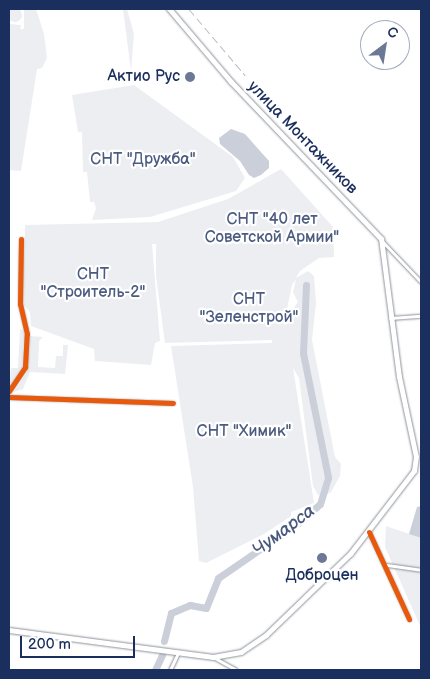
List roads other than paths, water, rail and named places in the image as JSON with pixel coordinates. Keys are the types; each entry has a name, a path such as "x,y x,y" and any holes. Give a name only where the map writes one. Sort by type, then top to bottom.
{"main road":[{"name":"улица Монтажников","path":"169,9 230,82 381,239"},
{"path":"9,630 213,657 233,655 262,639 369,532 414,471 416,457 403,404 390,318 381,239"}],"street":[{"path":"9,391 25,367 27,334 20,304 21,239"},
{"name":"улица Монтажников","path":"381,239 421,282"},
{"path":"390,318 421,316"},
{"path":"9,397 174,403"},
{"path":"369,532 386,564 409,619"},
{"path":"386,564 421,570"},
{"path":"170,670 179,651"},
{"path":"213,657 236,670"}],"waterway":[{"name":"Чумарса","path":"164,641 171,613 190,605 206,608 218,578 298,523 320,504 328,477 303,353 306,285"},
{"name":"Чумарса","path":"155,670 162,655"}],"railway":[{"path":"189,9 245,75"}],"place":[{"name":"Актио Рус","path":"190,77"},
{"name":"Доброцен","path":"322,558"}],"park label":[{"name":"СНТ \"Дружба\"","path":"143,160"},
{"name":"СНТ \"40 лет Советской Армии\"","path":"272,229"},
{"name":"СНТ \"Строитель-2\"","path":"93,284"},
{"name":"СНТ \"Зеленстрой\"","path":"249,309"},
{"name":"СНТ \"Химик\"","path":"244,432"}]}
